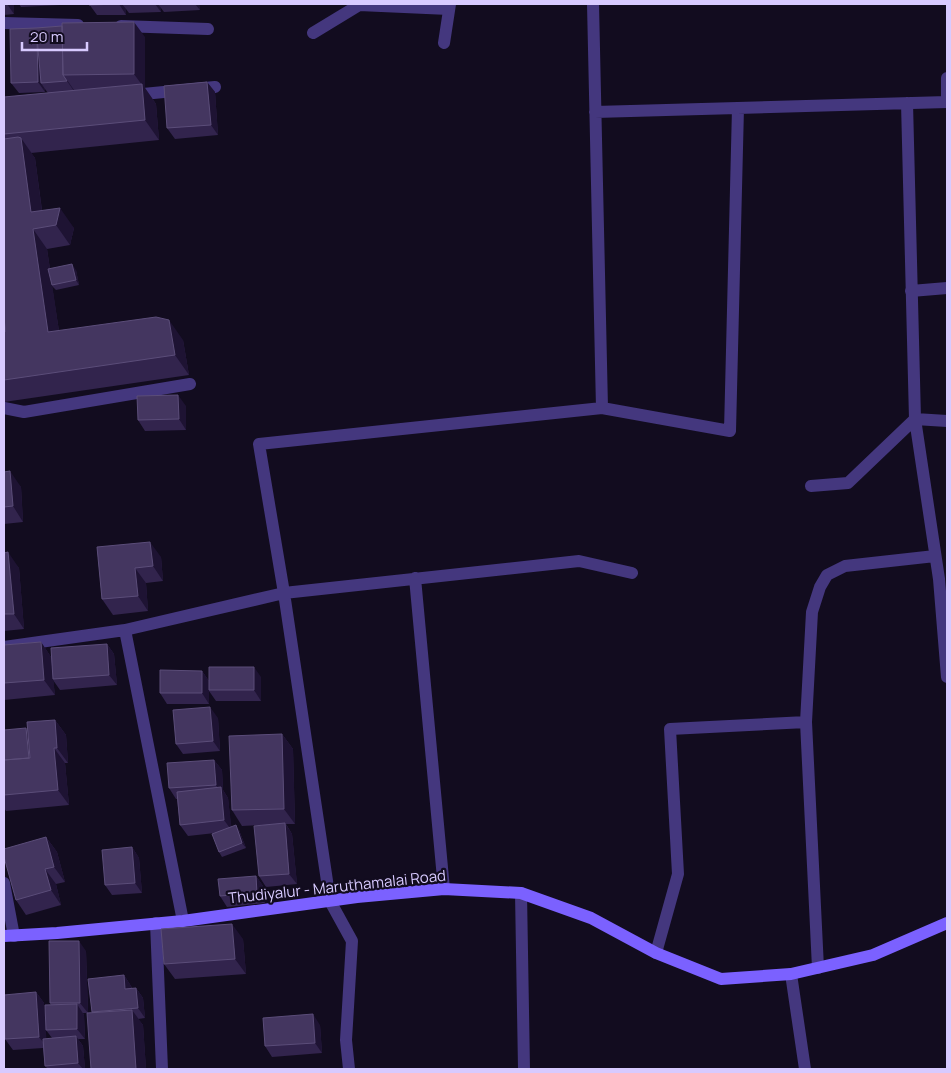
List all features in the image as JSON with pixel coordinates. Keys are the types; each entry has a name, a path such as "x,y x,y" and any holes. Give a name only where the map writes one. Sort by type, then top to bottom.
{"main road":[{"name":"Thudiyalur - Maruthamalai Road","path":"9,936 156,924 330,901 444,889 522,893 591,918 656,953 721,979 790,974 872,955 947,923"}],"street":[{"path":"592,4 602,408"},
{"path":"313,33 359,5 450,6 444,43"},
{"path":"4,23 91,25"},
{"path":"111,26 208,29"},
{"path":"595,112 947,102 947,78"},
{"path":"119,96 215,87"},
{"path":"907,103 915,420 939,579 947,677"},
{"path":"348,1069 346,1040 352,940 330,901 284,593 259,444 602,408 730,431 738,108"},
{"path":"911,291 947,288"},
{"path":"4,408 24,412 190,384"},
{"path":"811,486 848,483 915,420 947,421"},
{"path":"818,968 806,722 812,612 820,587 827,574 845,566 935,556"},
{"path":"4,647 125,630 284,593 579,561 632,573"},
{"path":"415,578 444,889"},
{"path":"125,630 183,921"},
{"path":"656,953 678,874 670,729 806,722"},
{"path":"4,883 9,936"},
{"path":"522,893 524,1069"},
{"path":"156,924 162,1069"},
{"path":"790,974 805,1069"}],"building":[{"path":"134,22 134,74 63,75 62,23"},
{"path":"62,26 63,75 67,81 41,83 37,37 38,82 11,83 10,29"},
{"path":"207,82 211,125 167,128 164,86"},
{"path":"142,84 145,120 4,134 4,97"},
{"path":"21,138 31,212 60,208 56,225 33,229 48,332 156,317 169,320 175,355 4,380 4,139"},
{"path":"72,264 76,280 52,285 48,269"},
{"path":"178,395 179,419 138,420 137,396"},
{"path":"10,471 13,506 4,507 4,472"},
{"path":"150,542 153,566 135,568 138,596 102,599 97,547"},
{"path":"8,552 14,614 4,614 4,553"},
{"path":"41,642 44,680 4,683 4,645"},
{"path":"107,644 109,675 53,679 51,648"},
{"path":"209,667 254,667 254,690 209,690"},
{"path":"160,670 202,671 202,693 160,693"},
{"path":"210,707 213,741 176,744 173,710"},
{"path":"55,720 57,748 54,748 58,790 4,795 4,760 30,758 27,722"},
{"path":"26,728 29,758 4,760 4,730"},
{"path":"282,734 284,809 232,810 229,736"},
{"path":"214,760 216,785 169,788 167,763"},
{"path":"221,787 224,820 180,825 177,792"},
{"path":"285,823 289,874 259,876 254,826"},
{"path":"236,825 242,843 219,852 212,834"},
{"path":"46,837 54,867 45,869 51,890 16,900 4,857 4,849"},
{"path":"132,847 135,883 105,885 102,850"},
{"path":"256,876 257,893 220,896 218,879"},
{"path":"232,924 235,959 164,964 161,929"},
{"path":"49,941 79,941 80,1003 50,1003"},
{"path":"124,975 125,989 136,988 138,1008 92,1012 88,979"},
{"path":"36,992 39,1037 5,1039 4,995"},
{"path":"77,1004 77,1029 46,1030 45,1005"},
{"path":"132,1010 136,1069 91,1069 87,1013"},
{"path":"313,1014 315,1043 265,1046 263,1018"},
{"path":"76,1036 78,1063 45,1066 43,1039"}]}
